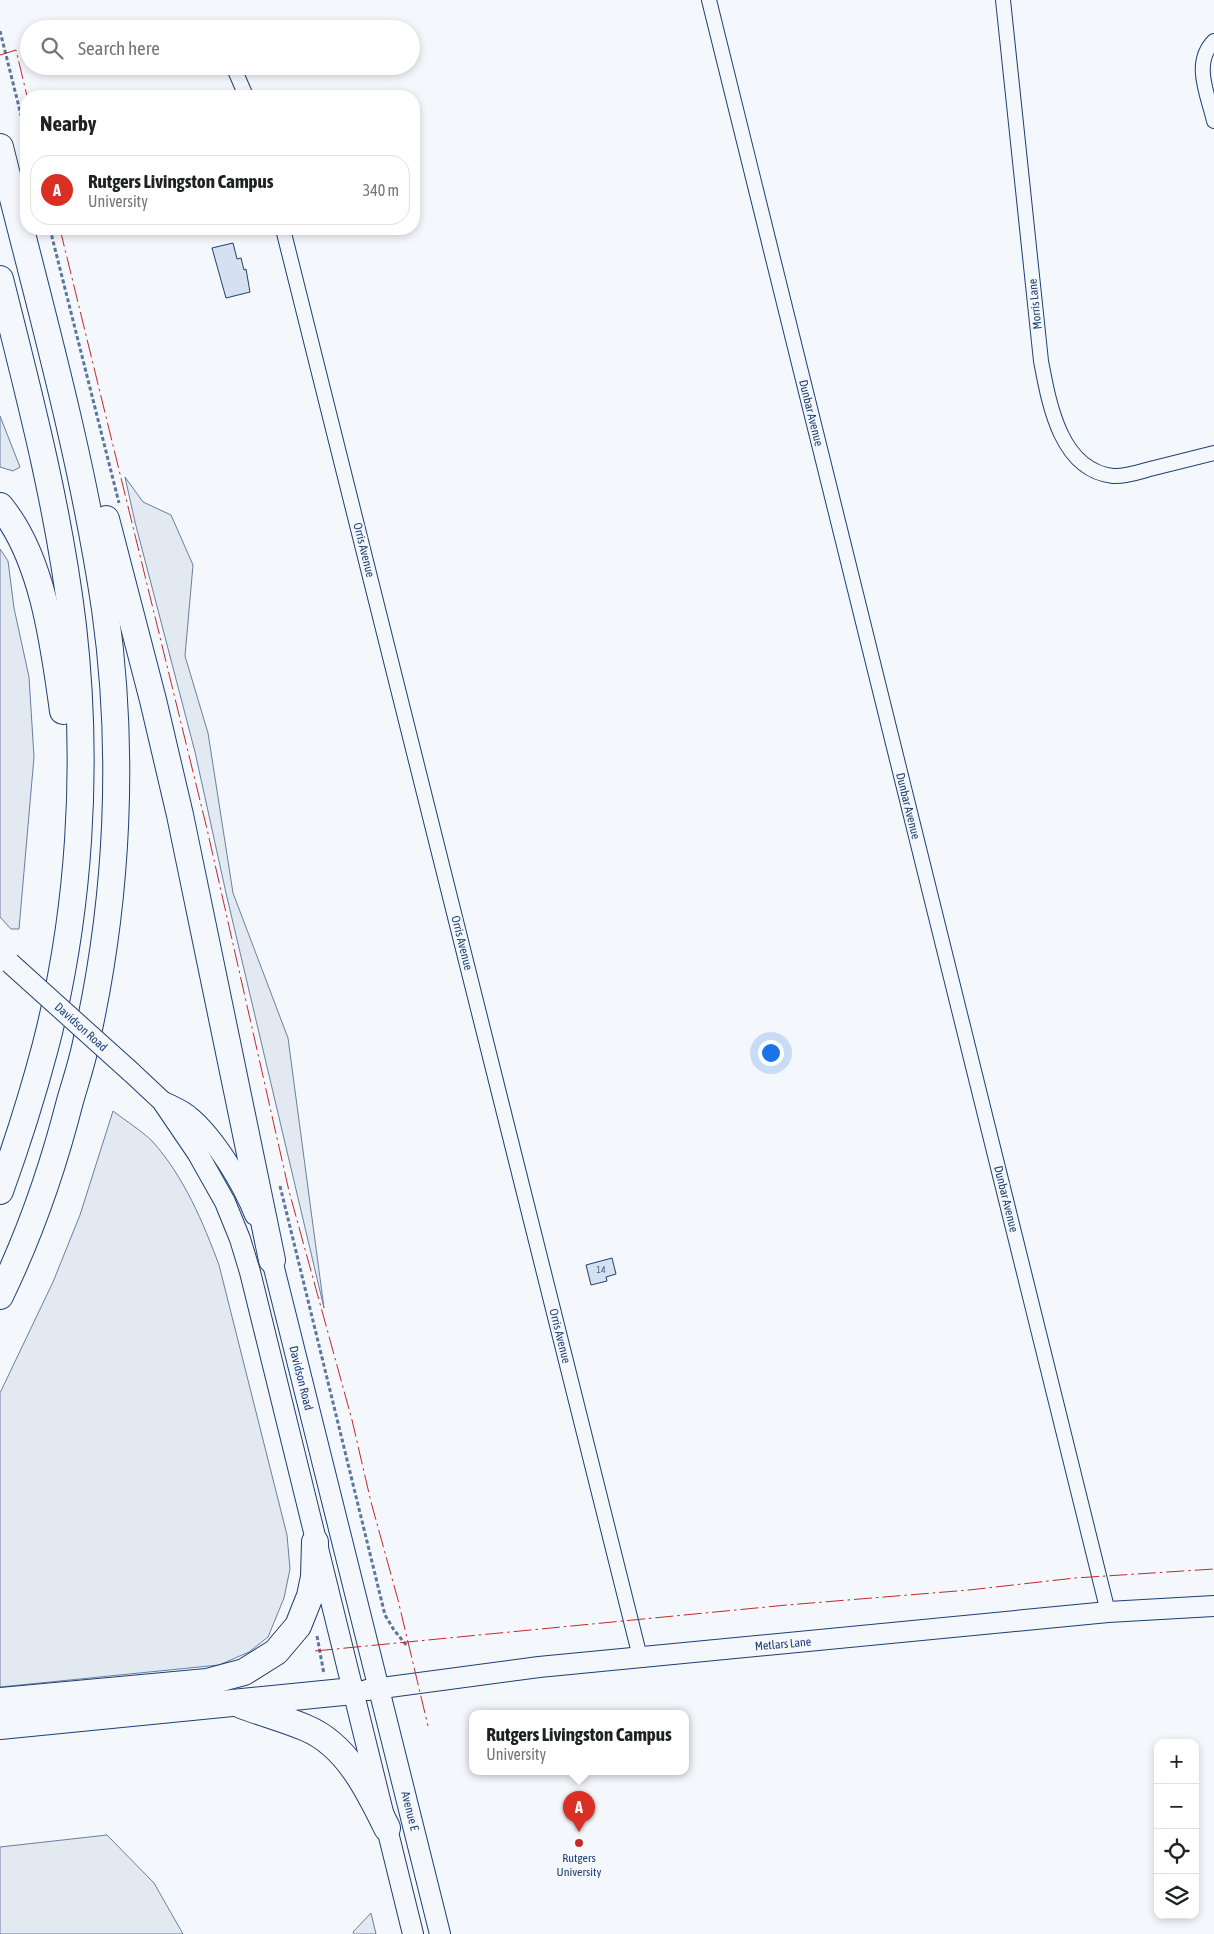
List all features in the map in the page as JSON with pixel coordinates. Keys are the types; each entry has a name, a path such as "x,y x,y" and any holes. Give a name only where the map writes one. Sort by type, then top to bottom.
{"highway":[{"path":"0,147 20,226"},
{"path":"0,1296 27,1235 58,1146 87,1039 107,918 114,851 116,782 113,682 105,611 92,529 22,235"},
{"path":"23,235 74,395 153,700 180,816 272,1260"},
{"path":"0,279 40,441 60,535 73,627 79,721 79,804 68,934 45,1047 24,1123 0,1191"},
{"path":"0,506 18,531 31,560 45,611 56,663 65,725 73,882"},
{"path":"0,1701 207,1682 244,1672 276,1652 298,1626 310,1596 314,1577 315,1542"},
{"path":"0,1726 353,1691"},
{"path":"233,1703 308,1729 335,1748 369,1791 387,1828"}],"main road":[{"name":"Davidson Road","path":"5,959 162,1101 212,1178 225,1202 240,1240 252,1282 353,1691"},
{"name":"Davidson Road","path":"162,1101 190,1116 222,1156 245,1192 272,1260 380,1688"},
{"name":"Metlars Lane","path":"353,1691 539,1667 640,1657 1108,1612 1214,1606"},
{"name":"Avenue E","path":"380,1688 440,1934"},
{"path":"353,1691 413,1934"}],"street":[{"name":"Dunbar Avenue","path":"709,0 1108,1612"},
{"name":"Morris Lane","path":"1003,0 1041,361 1048,397 1058,428 1068,448 1083,462 1097,471 1113,476 1129,474 1214,453"},
{"path":"1214,41 1204,53 1202,68 1214,121"},
{"path":"237,75 243,90"},
{"name":"Orris Avenue","path":"284,235 640,1657"}],"path":[{"path":"0,31 20,110"},
{"path":"315,1629 324,1675"}],"shaded area":[{"path":"0,416 20,467 13,471 0,467"},
{"path":"125,477 143,502 171,515 193,565 185,656 208,733 233,893 288,1038 324,1308 226,893 195,752"},
{"path":"0,549 8,561 14,608 29,677 34,757 19,929 11,929 0,917"},
{"path":"113,1111 149,1138 164,1156 192,1200 213,1249 219,1265 287,1535 290,1569 284,1598 268,1637 249,1652 219,1665 0,1687 0,1393 53,1282 80,1215"},
{"path":"107,1835 154,1883 183,1934 0,1934 0,1847"},
{"path":"371,1913 376,1934 354,1934 353,1932"}],"building":[{"path":"233,243 237,259 241,258 244,270 246,269 250,292 226,298 212,248"},
{"path":"612,1258 616,1274 606,1277 607,1281 591,1285 586,1265"}],"power":[{"path":"0,55 16,50 20,67"},
{"path":"22,75 26,90"},
{"path":"61,235 207,829 289,1191 352,1420 428,1726"},
{"path":"315,1651 787,1605 969,1590 1075,1578 1214,1569"}],"place":[{"name":"Rutgers Livingston Campus","path":"579,1832"},
{"name":"Rutgers University","path":"579,1843"}]}
